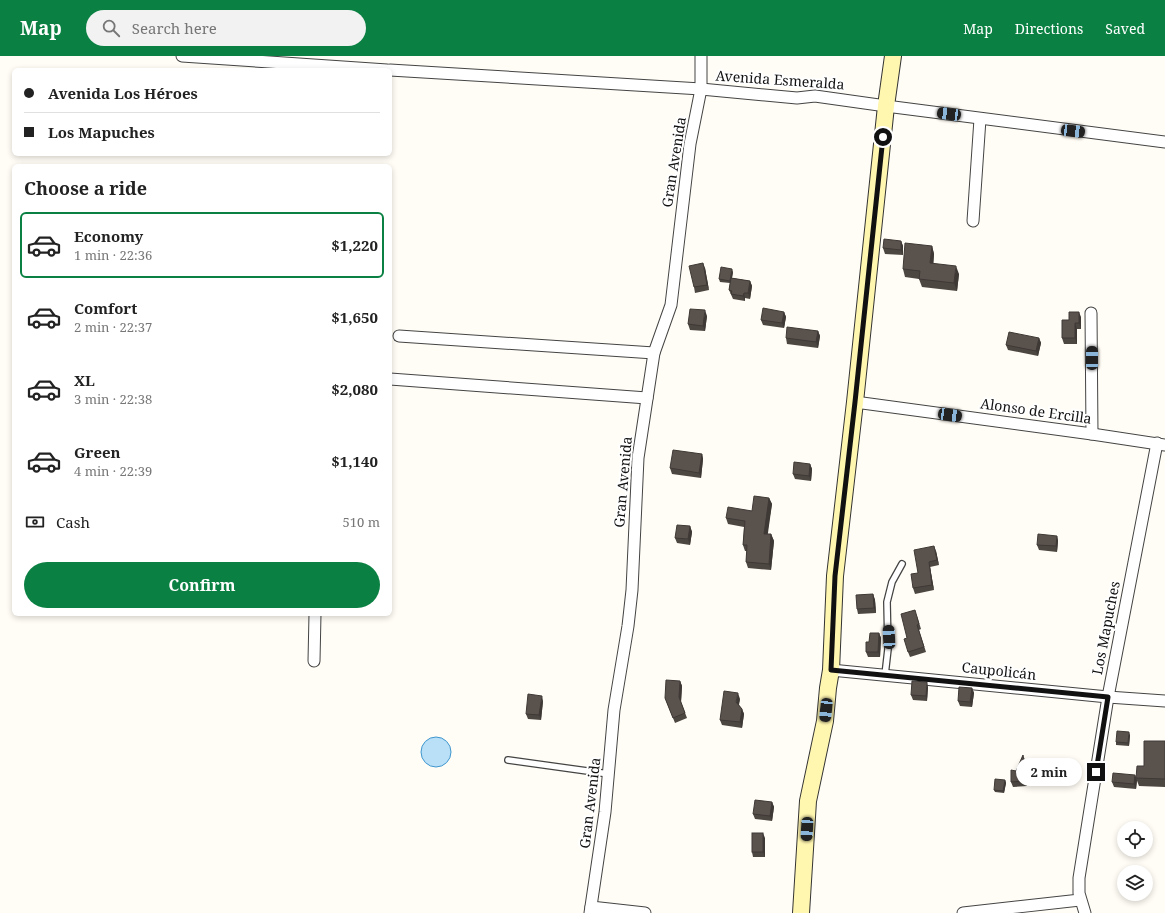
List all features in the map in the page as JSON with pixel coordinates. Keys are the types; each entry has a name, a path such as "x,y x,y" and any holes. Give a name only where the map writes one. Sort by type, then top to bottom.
{"street":[{"path":"182,56 358,68"},
{"name":"Gran Avenida","path":"590,910 605,812 614,710 631,604 638,458 654,353 670,305 690,144 701,89 700,56"},
{"path":"801,913 808,801 825,721 831,670 835,576 886,106 893,56"},
{"name":"Avenida Esmeralda","path":"392,70 701,89 797,98 815,96 980,119 1165,142"},
{"path":"972,221 980,119"},
{"path":"1091,313 1092,434"},
{"path":"399,336 654,353"},
{"path":"392,379 647,398"},
{"name":"Alonso de Ercilla","path":"855,402 1161,444"},
{"name":"Los Mapuches","path":"1084,913 1079,893 1079,878 1108,697 1161,444"},
{"path":"314,661 315,616"},
{"name":"Caupolicán","path":"831,670 1108,697 1165,701"},
{"path":"962,913 1080,900"},
{"path":"590,910 645,913"}],"lane":[{"path":"885,675 888,649 887,602 892,582 902,564"},
{"path":"508,760 609,774"}],"water":[{"path":"436,737 447,741 451,752 447,763 436,767 425,763 421,752 425,741"}],"building":[{"path":"884,239 901,241 901,250 883,248"},
{"path":"905,243 932,246 930,263 956,266 954,283 919,279 920,271 903,269"},
{"path":"703,263 707,285 694,287 689,266"},
{"path":"721,267 732,269 730,281 719,279"},
{"path":"731,278 750,281 748,293 744,293 743,296 731,294 732,291 729,290"},
{"path":"763,308 784,312 782,323 761,320"},
{"path":"690,309 705,310 703,326 688,324"},
{"path":"1069,312 1079,312 1079,323 1075,323 1075,338 1062,338 1062,320 1069,320"},
{"path":"787,327 818,331 816,342 786,338"},
{"path":"1009,332 1039,338 1036,351 1006,345"},
{"path":"673,450 702,454 699,473 670,468"},
{"path":"794,462 810,464 809,476 793,474"},
{"path":"754,496 769,498 764,534 771,534 769,564 746,562 747,545 743,545 745,521 726,518 728,507 752,511"},
{"path":"677,525 690,526 688,539 675,538"},
{"path":"1038,534 1057,536 1056,546 1037,545"},
{"path":"934,546 937,560 929,562 932,585 913,588 911,574 918,573 914,550"},
{"path":"873,594 874,608 857,609 856,595"},
{"path":"915,610 919,624 917,625 924,647 908,652 904,639 907,638 901,614"},
{"path":"870,633 879,633 878,652 866,652 866,642 869,642"},
{"path":"666,680 680,681 679,697 685,713 673,718 665,698"},
{"path":"912,681 927,682 926,696 911,695"},
{"path":"959,687 972,688 970,702 958,701"},
{"path":"724,691 738,693 736,702 742,709 740,722 720,720"},
{"path":"528,694 542,696 539,715 526,714"},
{"path":"1117,731 1129,732 1128,743 1116,742"},
{"path":"1144,741 1165,741 1165,779 1136,778 1137,766 1144,766"},
{"path":"1023,755 1025,781 1011,782 1011,770 1016,771"},
{"path":"1113,773 1135,775 1134,784 1112,782"},
{"path":"995,779 1005,780 1003,791 994,790"},
{"path":"755,800 772,802 770,816 753,814"},
{"path":"752,833 763,833 763,852 752,852"}],"route":[{"path":"883,137 835,576 831,670 1108,697 1096,772"}]}
